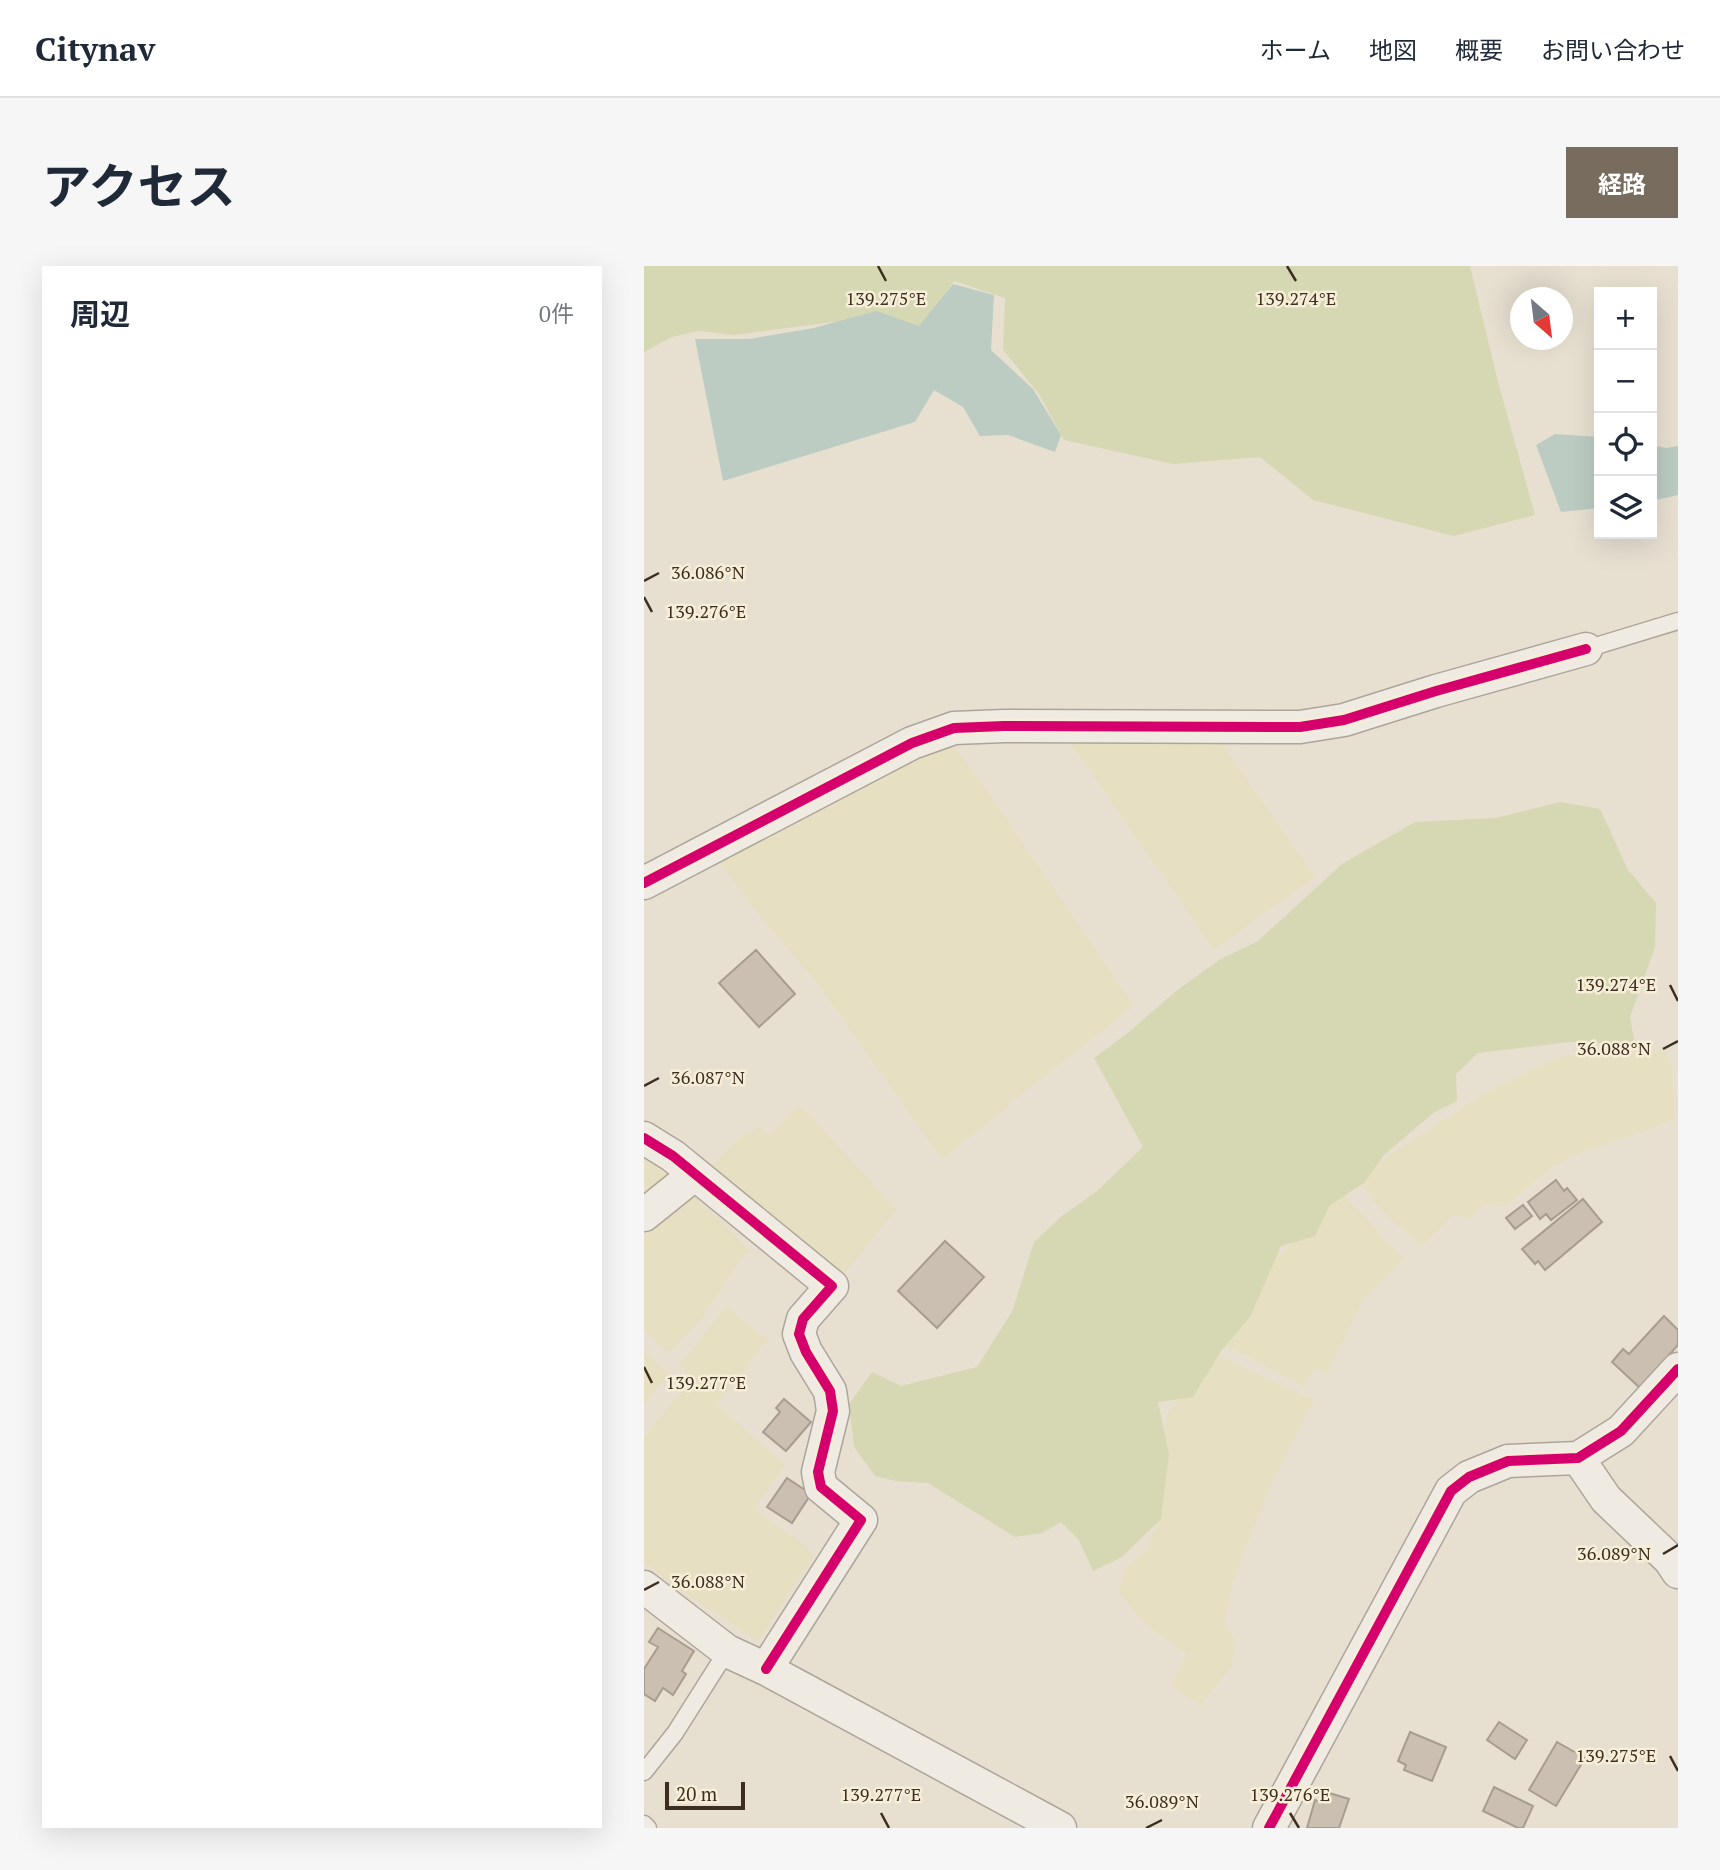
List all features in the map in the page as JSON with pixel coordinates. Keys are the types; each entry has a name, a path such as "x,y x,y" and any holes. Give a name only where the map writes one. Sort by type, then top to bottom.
{"street":[{"path":"644,883 912,743 954,728 1300,727 1344,720 1586,649"},
{"path":"644,1138 673,1156 832,1286 803,1318 799,1334 806,1352 830,1391 833,1410 818,1472 821,1488 861,1520 766,1669"},
{"path":"644,1215 695,1174"},
{"path":"1269,1828 1451,1491 1469,1477 1508,1461 1578,1458 1621,1431 1678,1369"},
{"path":"1578,1458 1606,1499 1671,1560 1678,1572"},
{"path":"644,1587 727,1651 766,1669 1060,1828"}],"lane":[{"path":"1586,649 1678,621"},
{"path":"644,1772 675,1733 727,1651"},
{"path":"644,1824 648,1828"}],"shaded area":[{"path":"953,284 994,295 991,350 1033,389 1061,435 1055,452 1008,435 980,436 963,407 934,390 915,422 723,481 695,339 749,339 814,328 876,311 919,326"},
{"path":"1555,434 1594,437 1594,509 1561,512 1536,445"},
{"path":"1657,446 1678,446 1678,495 1657,500"},
{"path":"1069,741 1221,742 1315,877 1214,950"},
{"path":"952,744 984,786 1134,1006 942,1160 818,984 756,912 718,860 895,766"},
{"path":"1663,1049 1672,1064 1675,1119 1590,1149 1552,1167 1504,1207 1484,1204 1469,1219 1452,1215 1422,1247 1380,1209 1357,1177 1478,1097 1560,1056"},
{"path":"799,1104 897,1209 842,1277 710,1167 740,1137 759,1127 770,1135"},
{"path":"644,1152 669,1167 673,1176 644,1201"},
{"path":"1340,1191 1404,1259 1363,1300 1327,1374 1315,1369 1304,1387 1220,1342 1256,1280"},
{"path":"693,1196 726,1225 749,1251 700,1321 668,1353 644,1330 644,1237"},
{"path":"727,1306 767,1340 717,1404 785,1465 754,1509 806,1546 813,1557 758,1641 644,1562 644,1437 693,1377 679,1365"},
{"path":"644,1351 669,1373 644,1404"},
{"path":"1211,1352 1314,1400 1265,1498 1233,1582 1225,1619 1236,1644 1231,1667 1200,1706 1171,1685 1187,1654 1153,1630 1134,1612 1119,1591 1124,1570 1145,1551 1155,1528 1166,1416"}],"green space":[{"path":"644,266 1470,266 1497,378 1535,515 1454,536 1313,500 1260,457 1173,464 1064,440 1039,394 1003,350 1005,298 954,281 920,329 873,317 734,335 698,331 672,337 644,352"},
{"path":"1560,802 1600,809 1628,870 1656,903 1655,947 1630,1017 1635,1045 1570,1042 1478,1053 1456,1074 1457,1101 1433,1113 1384,1155 1364,1183 1330,1205 1315,1236 1281,1246 1250,1317 1221,1351 1193,1397 1158,1402 1169,1454 1161,1519 1122,1557 1093,1571 1079,1540 1061,1522 1042,1533 1015,1537 928,1483 896,1481 875,1476 854,1447 849,1404 872,1372 901,1386 977,1367 1012,1312 1034,1242 1063,1215 1096,1192 1143,1147 1094,1058 1219,960 1258,941 1342,864 1415,822 1496,818"}],"building":[{"path":"756,950 795,994 759,1027 719,983"},
{"path":"1556,1180 1564,1191 1567,1188 1577,1200 1551,1220 1546,1214 1540,1219 1528,1202"},
{"path":"1583,1199 1602,1222 1545,1270 1538,1261 1535,1264 1522,1249"},
{"path":"1523,1205 1532,1216 1515,1229 1506,1218"},
{"path":"945,1241 984,1277 937,1328 898,1291"},
{"path":"1664,1316 1678,1330 1678,1345 1640,1388 1612,1362 1623,1349 1629,1354"},
{"path":"784,1399 811,1422 786,1451 763,1432 780,1412 776,1408"},
{"path":"787,1478 811,1494 792,1523 767,1507"},
{"path":"658,1628 694,1651 682,1671 686,1674 673,1695 663,1688 655,1701 644,1694 644,1669 658,1647 649,1642"},
{"path":"1499,1722 1527,1740 1515,1759 1487,1740"},
{"path":"1410,1732 1446,1747 1432,1781 1404,1770 1406,1765 1398,1761"},
{"path":"1557,1742 1585,1758 1556,1806 1529,1790"},
{"path":"1494,1787 1533,1806 1523,1828 1483,1811"},
{"path":"1326,1792 1349,1799 1339,1828 1307,1828 1315,1800 1323,1803"}],"cycle path":[{"path":"644,883 912,743 954,728 1300,727 1344,720 1586,649"},
{"path":"644,1138 673,1156 832,1286 803,1319 799,1334 806,1352 830,1391 833,1411 818,1472 821,1487 861,1520 766,1669"},
{"path":"1269,1828 1451,1491 1469,1477 1508,1461 1578,1458 1621,1431 1678,1369"}]}
